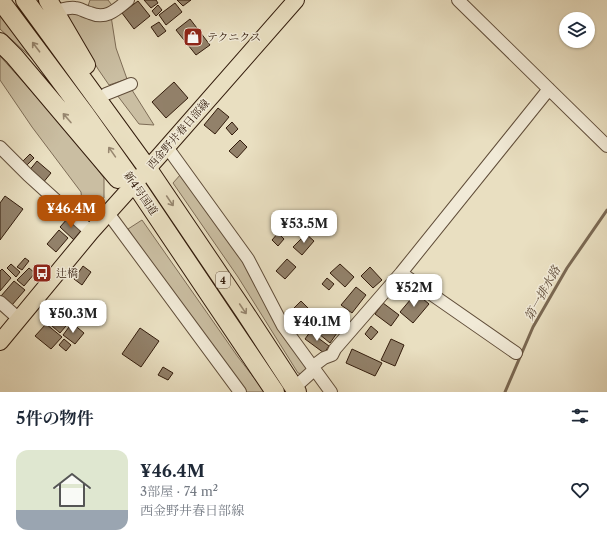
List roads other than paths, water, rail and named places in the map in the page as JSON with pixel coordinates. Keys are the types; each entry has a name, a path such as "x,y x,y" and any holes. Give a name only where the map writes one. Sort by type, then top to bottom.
{"highway":[{"name":"新4号国道","path":"0,0 85,114 131,188"},
{"name":"新4号国道","path":"25,0 148,169 296,390"},
{"name":"4","path":"51,5 81,56 135,135 148,169"},
{"path":"0,42 14,56 108,166 131,188 148,220 245,358 275,392"}],"main road":[{"name":"西金野井春日部線","path":"0,342 91,232 168,147 296,0"}],"street":[{"path":"51,5 77,7 84,5 99,16 107,15 113,12 128,0"},
{"path":"458,0 607,146"},
{"path":"106,94 131,84"},
{"path":"296,390 313,368 324,358 332,355 335,349 401,273 549,89"},
{"path":"0,147 28,175 91,232"},
{"path":"168,147 248,260 283,326 331,392"},
{"path":"108,213 240,392"},
{"path":"401,273 516,353"},
{"path":"0,302 19,319"}],"waterway":[{"name":"第一排水路","path":"505,392 533,327 567,268 607,210"}],"place":[{"name":"テクニクス","path":"193,37"},
{"name":"辻橋","path":"42,273"}]}
